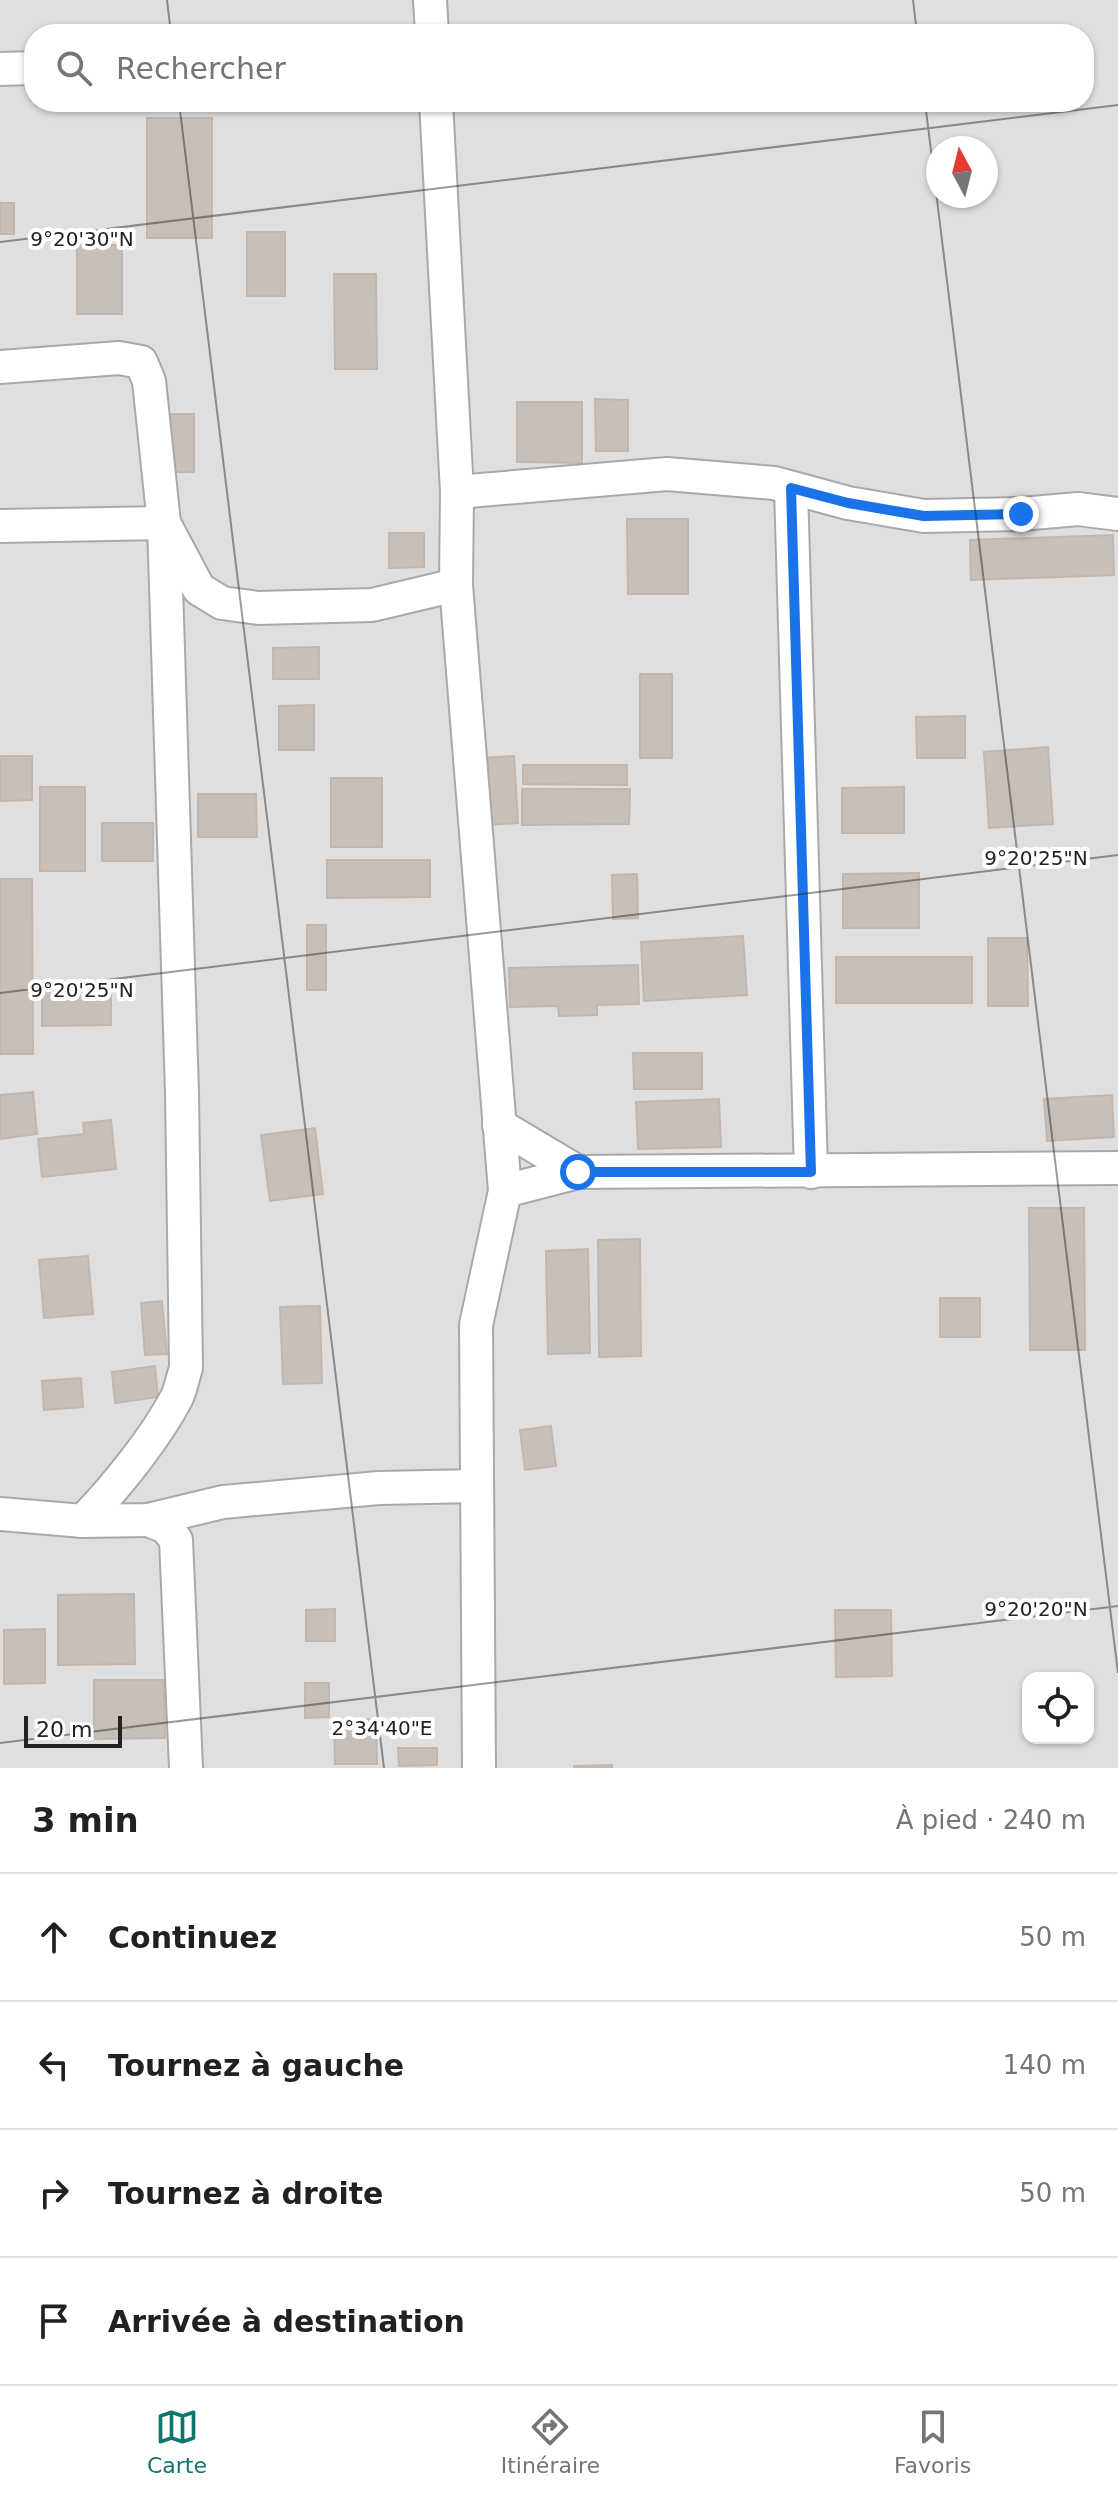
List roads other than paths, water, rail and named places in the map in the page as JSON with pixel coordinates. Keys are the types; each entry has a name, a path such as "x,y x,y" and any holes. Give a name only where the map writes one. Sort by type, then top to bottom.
{"street":[{"path":"430,0 431,24"},
{"path":"0,69 24,68"},
{"path":"437,112 457,492 456,585 505,1191 476,1325 479,1768"},
{"path":"0,367 119,358 141,362 149,381 164,523 182,1093 186,1368 178,1395 161,1422 111,1492 83,1521"},
{"path":"457,492 667,474 774,483 848,503 924,516 1021,514 1078,509 1118,514"},
{"path":"791,488 811,1172"},
{"path":"164,523 199,589 222,603 258,608 372,605 456,585"},
{"path":"0,526 164,523"},
{"path":"499,1125 578,1172"},
{"path":"505,1191 578,1172 1118,1168"},
{"path":"0,1514 83,1521 148,1520 223,1502 379,1488 477,1486"},
{"path":"148,1520 166,1527 176,1540 186,1768"}]}
